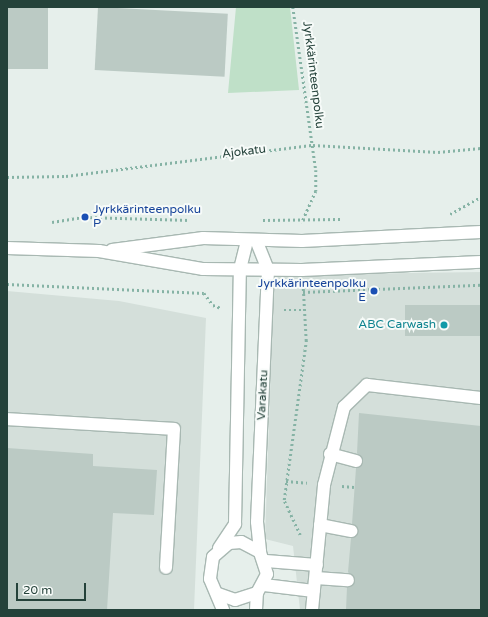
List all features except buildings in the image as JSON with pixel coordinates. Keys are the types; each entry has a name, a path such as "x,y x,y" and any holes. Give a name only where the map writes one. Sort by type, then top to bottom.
{"street":[{"path":"99,251 203,238 302,240 481,232"},
{"name":"Varakatu","path":"219,548 235,524 240,269 252,240"},
{"name":"Varakatu","path":"252,240 268,270 268,310 258,522 263,557"},
{"path":"7,248 99,251 203,269 302,270 481,262"},
{"path":"312,610 320,525 330,454 344,407 367,385 481,398"},
{"path":"7,419 174,429 166,568"},
{"path":"330,454 356,461"},
{"path":"320,525 351,531"},
{"path":"223,610 209,568 219,548 241,542 263,557 316,565"},
{"path":"256,610 260,589 263,557"},
{"path":"316,578 348,580"},
{"path":"218,594 235,600 260,589 314,591"}],"path":[{"name":"Jyrkkärinteenpolku","path":"293,7 313,145 316,191 312,208 302,220"},
{"name":"Ajokatu","path":"7,177 66,176 313,145 438,152 481,148"},
{"path":"445,216 481,197"},
{"path":"52,222 84,217 193,220"},
{"path":"302,240 302,220 342,219"},
{"path":"300,563 303,541 284,500 306,341 303,310 302,270"},
{"path":"7,284 204,293 213,305 239,309"},
{"path":"303,292 481,285"},
{"path":"268,310 303,310"}],"shaded area":[{"path":"481,272 481,610 300,610 293,546 265,539 274,275"},
{"path":"7,291 119,301 206,318 194,610 7,610"}],"green space":[{"path":"236,7 290,7 299,90 228,93"}],"place":[{"name":"Jyrkkärinteenpolku P","path":"85,217"},
{"name":"Jyrkkärinteenpolku E","path":"374,291"},
{"name":"ABC Carwash","path":"444,325"}]}
